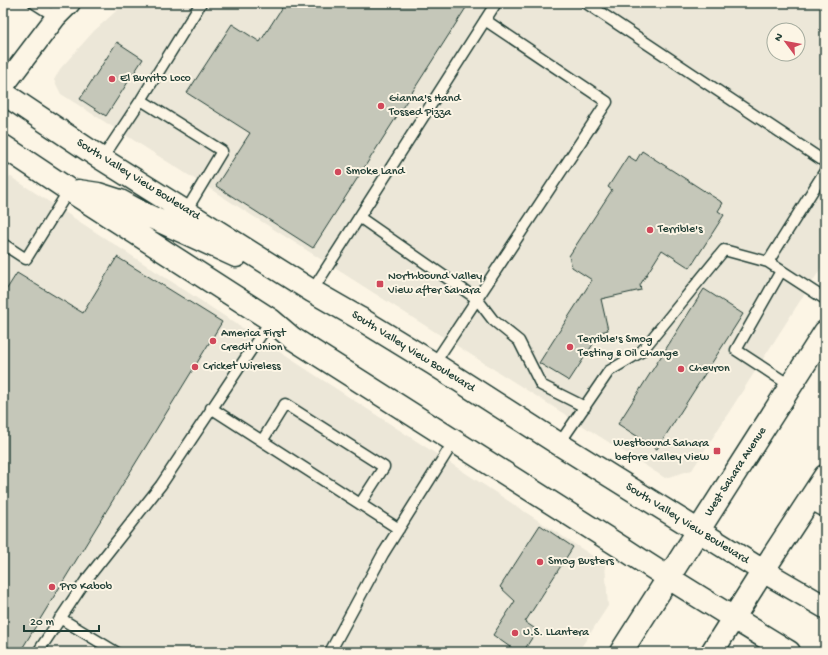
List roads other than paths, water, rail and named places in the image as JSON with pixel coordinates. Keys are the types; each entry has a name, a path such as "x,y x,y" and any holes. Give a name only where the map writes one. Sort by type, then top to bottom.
{"main road":[{"name":"South Valley View Boulevard","path":"3,93 102,159 312,291 434,364 763,571 825,606"},
{"path":"3,146 271,320 292,338 668,578 790,652"},
{"path":"69,190 98,194 120,201 140,212 312,291"},
{"name":"West Sahara Avenue","path":"621,652 825,332"},
{"path":"712,652 763,571 816,508 825,476"}],"street":[{"path":"3,87 56,17 70,3"}],"lane":[{"path":"34,3 56,17"},
{"path":"102,159 141,100 201,3"},
{"path":"312,291 496,3"},
{"path":"586,3 825,162"},
{"path":"434,364 607,102 485,20"},
{"path":"141,100 222,151 186,211"},
{"path":"768,262 825,171"},
{"path":"3,244 26,259 69,190"},
{"path":"359,217 476,299 494,320 519,341 541,385 585,407"},
{"path":"559,444 609,371 641,352 724,250 768,262 825,299"},
{"path":"781,271 736,350 791,386"},
{"path":"38,652 86,580 161,485 271,320"},
{"path":"262,441 285,404 384,467 360,504"},
{"path":"211,408 399,529"},
{"path":"330,652 383,554 454,441"},
{"path":"60,618 116,652"}],"place":[{"name":"El Burrito Loco","path":"112,79"},
{"name":"Gianna's Hand Tossed Pizza","path":"381,106"},
{"name":"Smoke Land","path":"338,172"},
{"name":"Terrible's","path":"650,230"},
{"name":"Northbound Valley View after Sahara","path":"380,284"},
{"name":"America First Credit Union","path":"213,341"},
{"name":"Terrible's Smog Testing & Oil Change","path":"570,347"},
{"name":"Cricket Wireless","path":"195,367"},
{"name":"Chevron","path":"681,369"},
{"name":"Westbound Sahara before Valley View","path":"717,451"},
{"name":"Smog Busters","path":"540,562"},
{"name":"Pro Kabob","path":"52,587"},
{"name":"U.S. LLantera","path":"515,633"}]}
